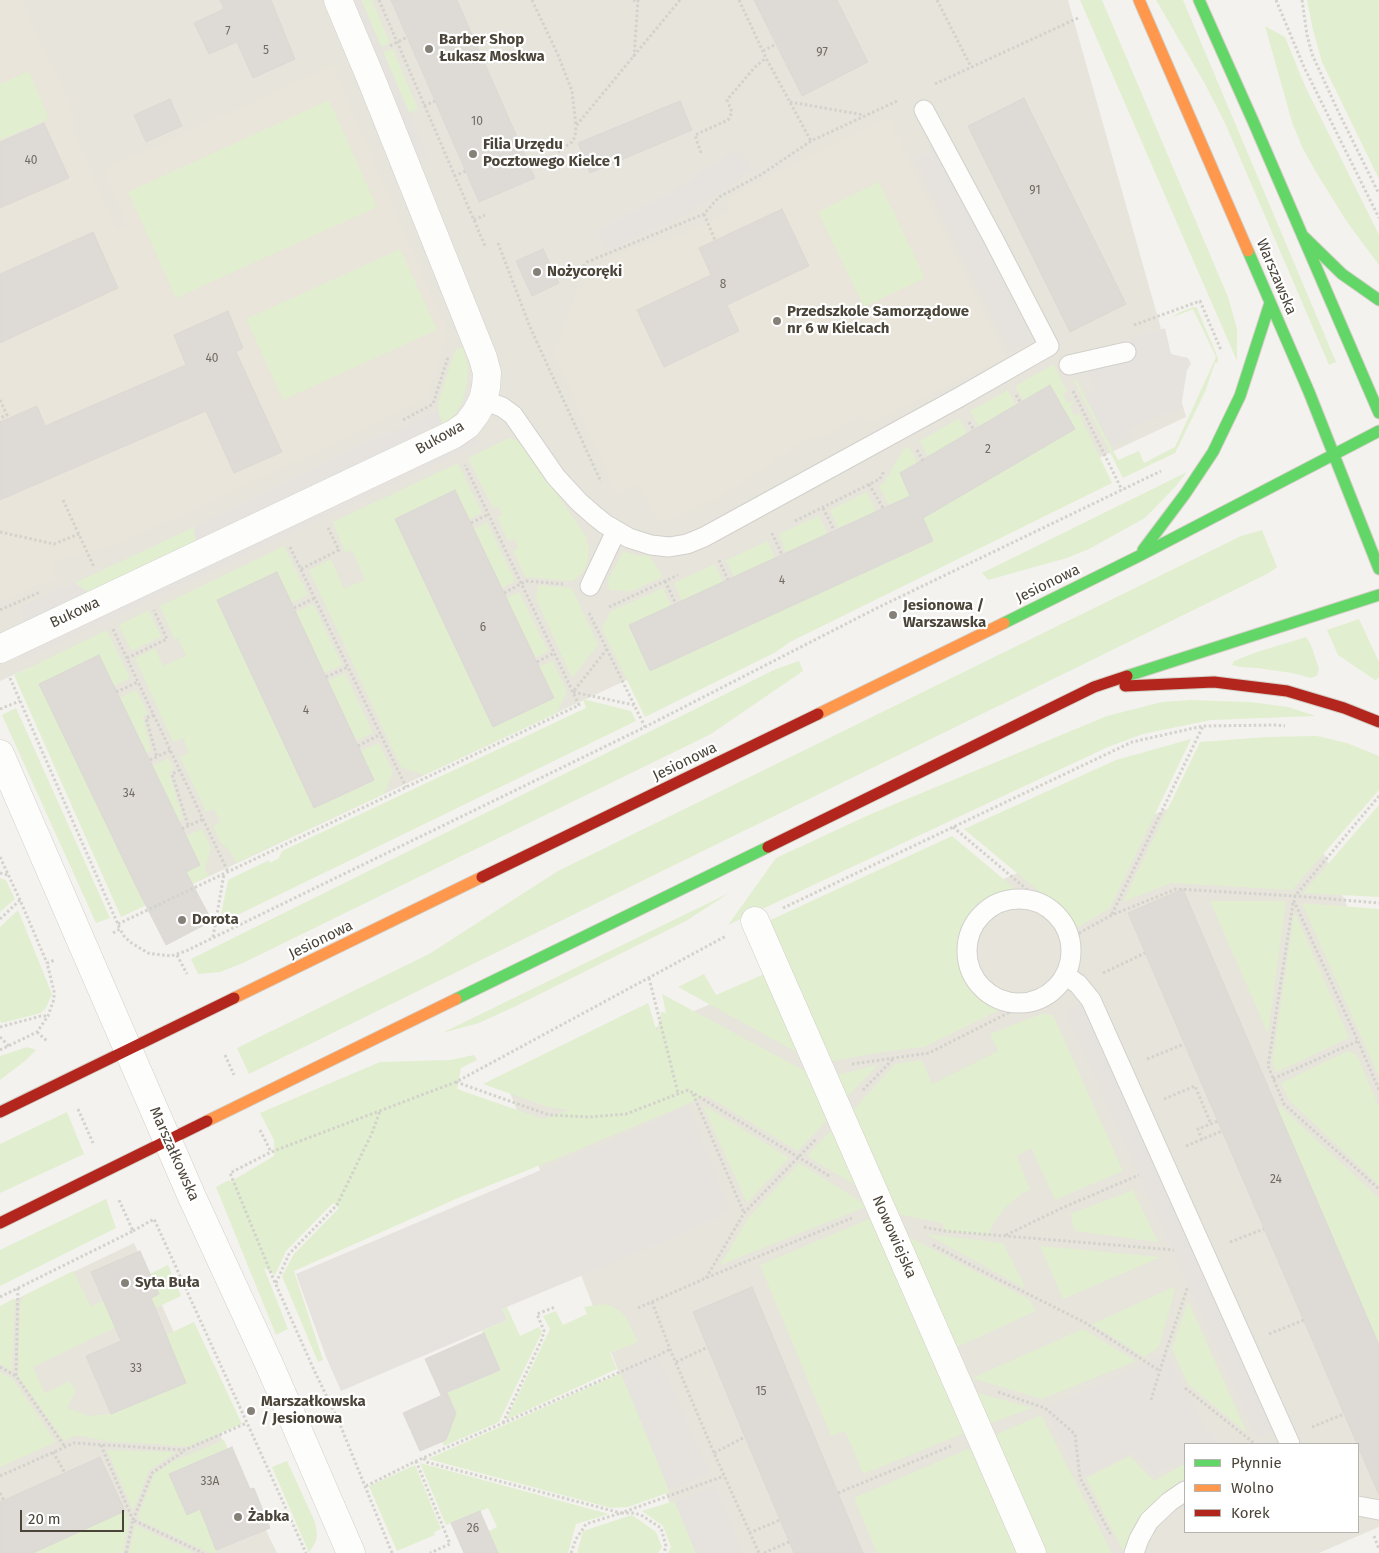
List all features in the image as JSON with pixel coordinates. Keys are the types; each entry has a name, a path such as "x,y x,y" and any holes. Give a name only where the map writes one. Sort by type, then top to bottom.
{"main road":[{"name":"Warszawska","path":"1139,0 1309,392 1379,569"},
{"path":"1199,0 1379,413"},
{"path":"1302,235 1342,274 1379,300"},
{"path":"1139,556 1185,494 1213,452 1240,396 1270,302"},
{"name":"Jesionowa","path":"0,1112 1139,556 1379,431"},
{"path":"0,1223 1094,687 1379,594"},
{"path":"1094,687 1214,682 1258,687 1287,691 1344,708 1379,722"}],"street":[{"name":"Bukowa","path":"4,662 454,434 467,425 483,400 487,374 478,344 338,0"},
{"name":"Marszałkowska","path":"0,754 128,1050 351,1553"},
{"name":"Nowowiejska","path":"755,921 1032,1553"}],"lane":[{"path":"483,400 502,407 513,415 565,488 605,524 641,542 675,547 693,542 949,403 1049,346 924,110"},
{"path":"1069,365 1126,352"},
{"path":"590,586 616,531"},
{"path":"1018,899 1035,901 1050,909 1062,922 1070,938 1071,959 1066,975 1056,988 1042,998 1012,1007 1009,1002 993,996 980,985 971,971 967,955 968,938 975,923 986,910 1001,902 1018,899"},
{"path":"1066,975 1088,995 1290,1443"},
{"path":"1134,1553 1149,1521 1168,1502 1184,1492"},
{"path":"1359,1506 1379,1510"}],"path":[{"path":"379,0 486,248"},
{"path":"532,0 558,55 572,91 576,126 575,137 572,142 558,152"},
{"path":"633,0 638,1 634,57"},
{"path":"576,126 680,0"},
{"path":"739,0 766,58 811,141"},
{"path":"937,0 971,67"},
{"path":"1276,0 1304,67 1379,218"},
{"path":"1302,0 1312,54 1379,194"},
{"path":"928,88 1078,18"},
{"path":"382,50 408,37"},
{"path":"763,51 776,44"},
{"path":"701,153 695,135 728,120 732,112 726,100 754,67 766,58"},
{"path":"578,274 587,262 704,214 719,197 762,174 811,141 904,98"},
{"path":"424,106 435,101"},
{"path":"790,102 864,115"},
{"path":"454,176 466,171"},
{"path":"704,214 715,240"},
{"path":"474,220 484,215"},
{"path":"498,243 530,326 604,490"},
{"path":"1163,314 1200,301 1223,354"},
{"path":"398,423 433,404 448,355"},
{"path":"1070,386 1122,490"},
{"path":"0,400 7,415 0,418"},
{"path":"920,456 923,461"},
{"path":"118,924 580,706 462,457"},
{"path":"4,662 120,929 127,940 148,953 164,956 178,955 645,727 876,608 1167,468"},
{"path":"870,484 883,508"},
{"path":"63,500 94,567"},
{"path":"823,508 834,530"},
{"path":"471,523 489,514"},
{"path":"301,569 339,550 325,522"},
{"path":"0,532 54,544 79,534"},
{"path":"772,533 782,555"},
{"path":"294,554 406,787"},
{"path":"718,558 728,580"},
{"path":"86,571 102,564"},
{"path":"504,593 526,581 568,584"},
{"path":"666,581 676,604"},
{"path":"0,610 48,588"},
{"path":"294,608 315,598"},
{"path":"127,658 168,639 152,605"},
{"path":"587,608 645,727"},
{"path":"111,624 203,819 226,873 213,938"},
{"path":"574,692 607,649"},
{"path":"536,662 554,653"},
{"path":"326,677 348,667"},
{"path":"116,692 138,682"},
{"path":"574,692 634,706"},
{"path":"0,709 20,701"},
{"path":"154,715 146,718 157,757"},
{"path":"1112,915 1203,726"},
{"path":"392,1553 339,1422 314,1370 230,1173 271,1152 456,1082 755,921 1132,742 1203,726 1286,726"},
{"path":"358,746 380,734"},
{"path":"150,760 171,750"},
{"path":"180,770 172,774 188,825"},
{"path":"1379,796 1294,896 1268,1066 1284,1104 1379,1189"},
{"path":"182,828 203,819"},
{"path":"953,827 1050,909"},
{"path":"0,857 47,963 54,991 54,999 48,1016 37,1032 0,1050"},
{"path":"0,873 9,876"},
{"path":"1070,938 1112,915 1176,889 1379,903"},
{"path":"0,918 20,900"},
{"path":"1294,901 1379,1090"},
{"path":"107,935 120,929"},
{"path":"178,955 187,974"},
{"path":"47,963 62,957"},
{"path":"649,978 678,1093"},
{"path":"820,1071 862,1062 930,1053 1012,1007 1020,1007 1051,999 1088,995"},
{"path":"0,1027 41,1016 48,1016"},
{"path":"37,1032 47,1040"},
{"path":"0,1037 9,1046"},
{"path":"1273,1080 1358,1041"},
{"path":"225,1055 237,1080"},
{"path":"706,1278 744,1213 894,1058"},
{"path":"456,1082 549,1115 589,1117 626,1114 688,1090 839,1182"},
{"path":"1162,1100 1196,1086 1211,1124"},
{"path":"693,1093 744,1213"},
{"path":"1273,1098 1280,1096"},
{"path":"78,1109 95,1148"},
{"path":"276,1283 289,1254 337,1205 372,1133 380,1111"},
{"path":"1218,1121 1198,1129 1202,1140 1222,1131"},
{"path":"257,1123 271,1152"},
{"path":"1005,1235 1062,1208 1165,1165"},
{"path":"115,1192 133,1231"},
{"path":"883,1213 986,1273 1084,1322 1160,1371"},
{"path":"638,1308 706,1278 883,1213 945,1231 1204,1253 1188,1286 1151,1400"},
{"path":"0,1297 154,1219 306,1553"},
{"path":"16,1376 18,1288"},
{"path":"652,1302 670,1349 758,1553"},
{"path":"503,1423 542,1339 544,1331 537,1314 555,1307"},
{"path":"676,1362 708,1347"},
{"path":"366,1486 416,1461 670,1349"},
{"path":"0,1367 16,1376 65,1447"},
{"path":"955,1379 1045,1408 1075,1434 1080,1478 1112,1536"},
{"path":"1185,1388 1254,1443"},
{"path":"1312,1427 1344,1414"},
{"path":"126,1553 133,1520 152,1472 185,1450 247,1423"},
{"path":"838,1493 979,1434"},
{"path":"714,1453 746,1437"},
{"path":"0,1476 74,1443 185,1450"},
{"path":"101,1445 133,1520 203,1553"},
{"path":"53,1452 65,1473"},
{"path":"424,1458 426,1462 621,1513 641,1515 661,1528 666,1546 664,1553"},
{"path":"416,1461 450,1544 430,1553"},
{"path":"571,1553 576,1539 586,1524 724,1476"},
{"path":"0,1493 4,1501"},
{"path":"749,1533 780,1520"},
{"path":"764,1553 789,1542"}],"shaded area":[{"path":"0,0 1068,0 1186,417 146,906 31,667 0,681"},
{"path":"0,0 22,0 77,122 70,125 117,231 128,227 104,170 333,66 447,333 428,396 310,454 120,543 54,561 55,578 0,601"},
{"path":"350,0 361,0 427,155 418,160"},
{"name":"Przedszkole Samorządowe nr 6 w Kielcach","path":"889,119 1006,357 867,423 862,415 827,435 815,437 797,445 768,466 713,500 660,523 638,483 616,493 554,354 578,289 600,268 627,249 679,236 707,223 730,211 726,200 844,139"},
{"path":"935,148 1032,341 1011,352 915,159"},
{"path":"738,149 753,170 687,214 608,250 597,230 673,191"},
{"path":"1165,328 1171,354 1188,358 1191,364 1187,370 1181,407 1129,429 1133,436 1111,446 1087,399 1097,387 1088,374 1082,355"},
{"path":"438,410 443,426 196,543 194,527"},
{"path":"475,435 478,444 21,661 18,654"},
{"path":"75,583 90,594 23,625 23,606"},
{"path":"1282,760 1379,977 1379,1527 1319,1553 689,1553 509,1090"},
{"path":"1091,1000 1282,1426 1257,1438 1065,1011"},
{"path":"688,1105 730,1212 502,1309 507,1320 341,1391 326,1357 296,1274 628,1133"},
{"path":"134,1243 220,1435 277,1553 0,1553 0,1307"},
{"path":"1167,1353 1204,1425 1220,1441 1218,1443 1184,1443 1184,1460 1154,1475 1132,1452 1080,1478 1045,1408"},
{"path":"659,1357 709,1474 669,1490 621,1373"},
{"path":"715,1486 743,1553 696,1553 675,1502"}],"green space":[{"path":"361,0 372,0 390,43 381,47"},
{"path":"1080,0 1102,0 1228,297 1237,329 1237,361"},
{"path":"1156,0 1183,0 1336,362 1329,365 1225,123 1205,84"},
{"path":"1307,0 1379,0 1379,179 1322,62"},
{"path":"1265,26 1285,37 1305,86 1379,235 1379,265 1347,222 1302,147 1292,122"},
{"path":"393,49 418,109 409,113 383,53"},
{"path":"29,71 49,119 0,140 0,84"},
{"path":"329,100 377,207 176,298 128,192"},
{"path":"879,182 925,278 864,307 818,212"},
{"path":"400,249 437,330 283,400 246,319"},
{"path":"1194,307 1197,308 1218,362 1215,363 1205,392 1175,453 1123,478 1073,379 1075,378 1118,460 1139,451 1144,463 1175,447 1216,357 1193,309 1171,318 1180,312"},
{"path":"463,347 468,365 467,385 461,405 451,419 443,426 438,410 439,401 455,350"},
{"path":"1054,364 1067,392 1063,394 1067,403 1072,401 1074,404 1070,406 1074,416 1079,413 1112,483 790,642 776,652 645,717 602,629 610,612 663,588 671,606 629,626 650,671 933,541 923,518 1075,429 1050,386 1024,401 1015,386"},
{"path":"1008,390 1016,406 979,427 970,411"},
{"path":"959,418 968,434 928,457 920,441"},
{"path":"509,438 518,441 526,449 586,536 589,549 587,565 583,572 573,581 525,577 513,551 518,548 514,538 508,541 497,517 502,515 498,506 493,508 468,458"},
{"path":"909,447 918,463 910,496 889,505 879,486 883,484 904,449"},
{"path":"458,463 482,513 469,519 455,490 395,519 493,727 539,667 552,661 567,691 557,713 424,775 401,767 309,570 331,559 344,589 365,580 352,550 345,553 333,522"},
{"path":"1187,472 1145,518 1089,549 1067,558 988,580 982,573"},
{"path":"867,492 876,512 838,528 830,510"},
{"path":"819,516 828,534 786,553 779,534"},
{"path":"487,522 515,581 502,588 474,529"},
{"path":"194,527 196,543 90,594 75,583"},
{"path":"1262,530 1277,567 1269,573 249,1074 237,1048 429,954 558,871 1241,536"},
{"path":"768,541 775,558 734,577 726,560"},
{"path":"284,546 308,595 292,603 277,572 218,600 314,808 374,781 360,751 379,743 393,772 384,794 236,863 230,851 220,842 213,826 221,822 214,809 206,812 180,757 189,753 183,738 173,742 135,658 155,648 163,666 186,656 178,638 175,640 160,606"},
{"path":"623,551 639,556 649,555 662,577 632,591 609,590 608,580"},
{"path":"715,564 723,583 682,601 674,583"},
{"path":"538,585 572,588 598,645 572,678 536,599"},
{"path":"519,592 548,651 535,658 506,598"},
{"path":"313,604 342,665 324,673 296,612"},
{"path":"149,610 161,637 131,651 119,625"},
{"path":"1359,619 1379,662 1379,678 1375,680 1338,655 1327,630"},
{"path":"107,630 130,678 114,686 141,894 199,865 186,836 202,829 211,848 205,869 209,876 121,917 14,675"},
{"path":"1306,637 1311,645 1319,669 1317,676 1311,678 1292,673 1232,665 1234,661 1254,653"},
{"path":"799,661 803,671 711,734 245,962 220,972 198,974 191,959 776,669"},
{"path":"345,673 373,733 356,741 328,681"},
{"path":"136,690 148,714 143,716 151,751 146,753 119,698"},
{"path":"583,699 631,711 636,721 219,924 228,880 269,860 270,863 279,858 282,851 586,708"},
{"path":"1190,700 1250,702 1288,707 1316,716 1211,720 1143,734 1108,747 728,925 776,858 871,814 1107,716 1162,702"},
{"path":"16,708 110,918 96,923 2,715"},
{"path":"1317,736 1347,743 1379,756 1379,790 1292,890 1171,883 1123,902 1200,742 1267,737"},
{"path":"1191,739 1110,908 1073,930 1068,920 1047,898 964,829 1116,760"},
{"path":"168,758 174,769 169,772 183,819 179,821 152,766"},
{"path":"1379,805 1379,897 1303,893"},
{"path":"952,836 1019,892 989,902 980,910 965,929 960,947 962,963 974,989 986,999 1006,1007 924,1047 881,1052 823,1063 762,924"},
{"path":"0,878 6,880 15,899 0,912"},
{"path":"729,893 686,921 516,1006 479,1023 442,1033"},
{"path":"1210,901 1286,901 1268,1034"},
{"path":"1302,903 1379,909 1379,1077"},
{"path":"18,910 52,994 46,1008 41,1013 2,1023 0,1021 0,927"},
{"path":"1294,914 1349,1038 1276,1072 1272,1064"},
{"path":"769,972 811,1060 678,987 704,974 716,995"},
{"path":"662,994 818,1078 834,1113 798,1151 707,1096 458,1198 294,1271 323,1360 318,1362 282,1276 294,1254 339,1208 333,1203 286,1251 275,1275 264,1268 288,1329 276,1335 216,1187 229,1180 230,1182 274,1156 274,1140 260,1113 380,1062 450,1060 474,1055 477,1060 461,1068 457,1089 543,1119 569,1110 548,1107 483,1084 648,1003 657,1032 661,1012 666,1013"},
{"path":"1041,1014 1053,1015 1123,1171 1055,1200 1031,1148 1017,1156 1030,1190 1021,1194 1006,1207 988,1235 945,1231 942,1223 892,1213 852,1111 895,1064 922,1060 932,1084 998,1051 990,1034"},
{"path":"27,1047 36,1050 0,1080 0,1056"},
{"path":"1348,1051 1357,1055 1379,1107 1379,1185 1289,1100 1281,1083"},
{"path":"878,1065 840,1104 829,1077"},
{"path":"702,1104 789,1158 747,1203"},
{"path":"1276,1107 1281,1107 1379,1198 1379,1345"},
{"path":"67,1112 84,1154 0,1193 0,1144"},
{"path":"838,1123 871,1195 807,1156"},
{"path":"799,1163 868,1206 720,1265 749,1217"},
{"path":"1133,1190 1158,1242 1075,1231 1070,1214"},
{"path":"106,1199 116,1228 0,1286 0,1250"},
{"path":"876,1216 970,1431 863,1474 845,1431 831,1436 760,1265"},
{"path":"898,1231 1030,1300 1036,1311 953,1349"},
{"path":"926,1234 1003,1243 1026,1289"},
{"path":"1040,1246 1161,1257 1063,1299"},
{"path":"168,1265 181,1296 33,1367 45,1393 70,1381 76,1391 67,1408 89,1416 111,1414 186,1383 166,1335 194,1322 242,1424 187,1447 112,1442 81,1436 74,1436 64,1441 18,1376 20,1302 25,1295 73,1271 91,1307 103,1301 110,1316 159,1295 150,1274"},
{"path":"1176,1286 1159,1347 1144,1357 1092,1324"},
{"path":"15,1298 12,1372 0,1364 0,1306"},
{"path":"1188,1301 1247,1433 1188,1384 1172,1349"},
{"path":"603,1304 612,1306 622,1313 638,1342 610,1353 617,1369 506,1420 550,1329 543,1316 556,1311 563,1325 587,1314 584,1307"},
{"path":"507,1307 520,1336 539,1327 542,1332 499,1422 444,1446 442,1442 446,1440 456,1413 447,1393 500,1370 482,1331 507,1320 502,1309"},
{"path":"1083,1329 1136,1361 1042,1399 972,1378"},
{"path":"0,1372 13,1379 56,1442 0,1467"},
{"path":"621,1373 670,1492 628,1507 611,1508 428,1459"},
{"path":"964,1389 1032,1408 980,1427"},
{"path":"1041,1415 1112,1553 1042,1553 988,1438"},
{"path":"224,1440 228,1449 169,1474 187,1515 200,1509 216,1553 210,1553 139,1520 138,1517 154,1474 174,1461"},
{"path":"970,1448 1017,1553 877,1553 854,1498"},
{"path":"107,1450 176,1452 149,1471 133,1511"},
{"path":"1130,1456 1154,1481 1184,1465 1184,1479 1149,1507 1141,1517 1132,1533 1125,1553 1086,1478"},
{"path":"287,1461 315,1522 316,1541 309,1553 272,1467"},
{"path":"420,1463 609,1514 576,1524 568,1553 498,1553 489,1531 497,1527 488,1508 446,1525"},
{"path":"415,1465 441,1529 434,1532 435,1535 397,1551 369,1486"},
{"path":"674,1501 696,1553 668,1553 671,1547 663,1526 642,1511"},
{"path":"125,1511 129,1522 123,1553 32,1553"},
{"path":"632,1515 656,1532 662,1547 658,1553 577,1553 583,1531"},
{"path":"135,1525 195,1553 129,1553"}],"building":[{"path":"220,0 271,0 295,59 253,78 237,42 209,54 194,23 224,9"},
{"path":"391,0 457,0 535,178 479,202"},
{"path":"754,0 837,0 868,62 802,96"},
{"path":"1024,98 1126,304 1070,332 968,126"},
{"path":"170,99 182,126 146,142 134,115"},
{"path":"680,101 692,130 590,173 578,143"},
{"path":"44,123 69,178 0,208 0,142"},
{"path":"782,209 809,266 727,305 739,331 664,367 637,310 711,275 699,248"},
{"path":"93,232 118,288 0,343 0,274"},
{"path":"543,249 559,283 532,296 516,261"},
{"path":"228,311 243,348 236,352 282,452 234,473 206,411 0,500 0,422 37,406 45,426 186,365 174,335"},
{"path":"1050,385 1075,429 923,518 933,541 650,671 629,625 910,496 900,473"},
{"path":"455,490 554,698 493,727 395,519"},
{"path":"277,572 374,780 314,808 217,600"},
{"path":"99,655 200,865 186,872 212,921 166,945 39,684"},
{"path":"1183,889 1379,1345 1379,1495 1359,1449 1359,1443 1357,1443 1128,913"},
{"path":"140,1251 159,1294 151,1298 186,1383 111,1414 86,1356 121,1341 91,1272"},
{"path":"752,1287 863,1553 794,1553 745,1437 693,1312"},
{"path":"484,1333 500,1370 441,1395 425,1359"},
{"path":"447,1393 456,1413 446,1440 420,1451 403,1413"},
{"path":"232,1447 250,1489 254,1488 270,1528 216,1550 200,1509 187,1515 169,1474"},
{"path":"100,1457 125,1511 33,1553 0,1553 0,1502"},
{"path":"480,1511 498,1553 464,1553 451,1523"}],"traffic: fast":[{"path":"1199,0 1379,413"},
{"path":"1302,235 1342,274 1379,300"},
{"path":"1248,251 1309,392 1379,569"},
{"path":"1143,550 1185,494 1213,452 1240,396 1270,303"},
{"path":"1004,623 1139,556 1379,431"},
{"path":"1127,676 1379,595"},
{"path":"456,999 768,847"}],"traffic: slow":[{"path":"1139,0 1248,251"},
{"path":"818,714 1004,623"},
{"path":"234,998 482,877"},
{"path":"207,1121 456,999"}],"traffic: jam":[{"path":"768,847 1094,687 1127,676"},
{"path":"1125,686 1214,682 1287,691 1344,708 1379,722"},
{"path":"482,877 818,714"},
{"path":"0,1112 234,998"},
{"path":"0,1223 207,1121"}],"place":[{"name":"Barber Shop Łukasz Moskwa","path":"429,49"},
{"name":"Filia Urzędu Pocztowego Kielce 1","path":"473,154"},
{"name":"Nożycoręki","path":"537,272"},
{"name":"Przedszkole Samorządowe nr 6 w Kielcach","path":"777,321"},
{"name":"Jesionowa / Warszawska","path":"893,615"},
{"name":"Dorota","path":"182,920"},
{"name":"Syta Buła","path":"125,1283"},
{"name":"Marszałkowska / Jesionowa","path":"251,1411"},
{"name":"Żabka","path":"238,1517"}]}
